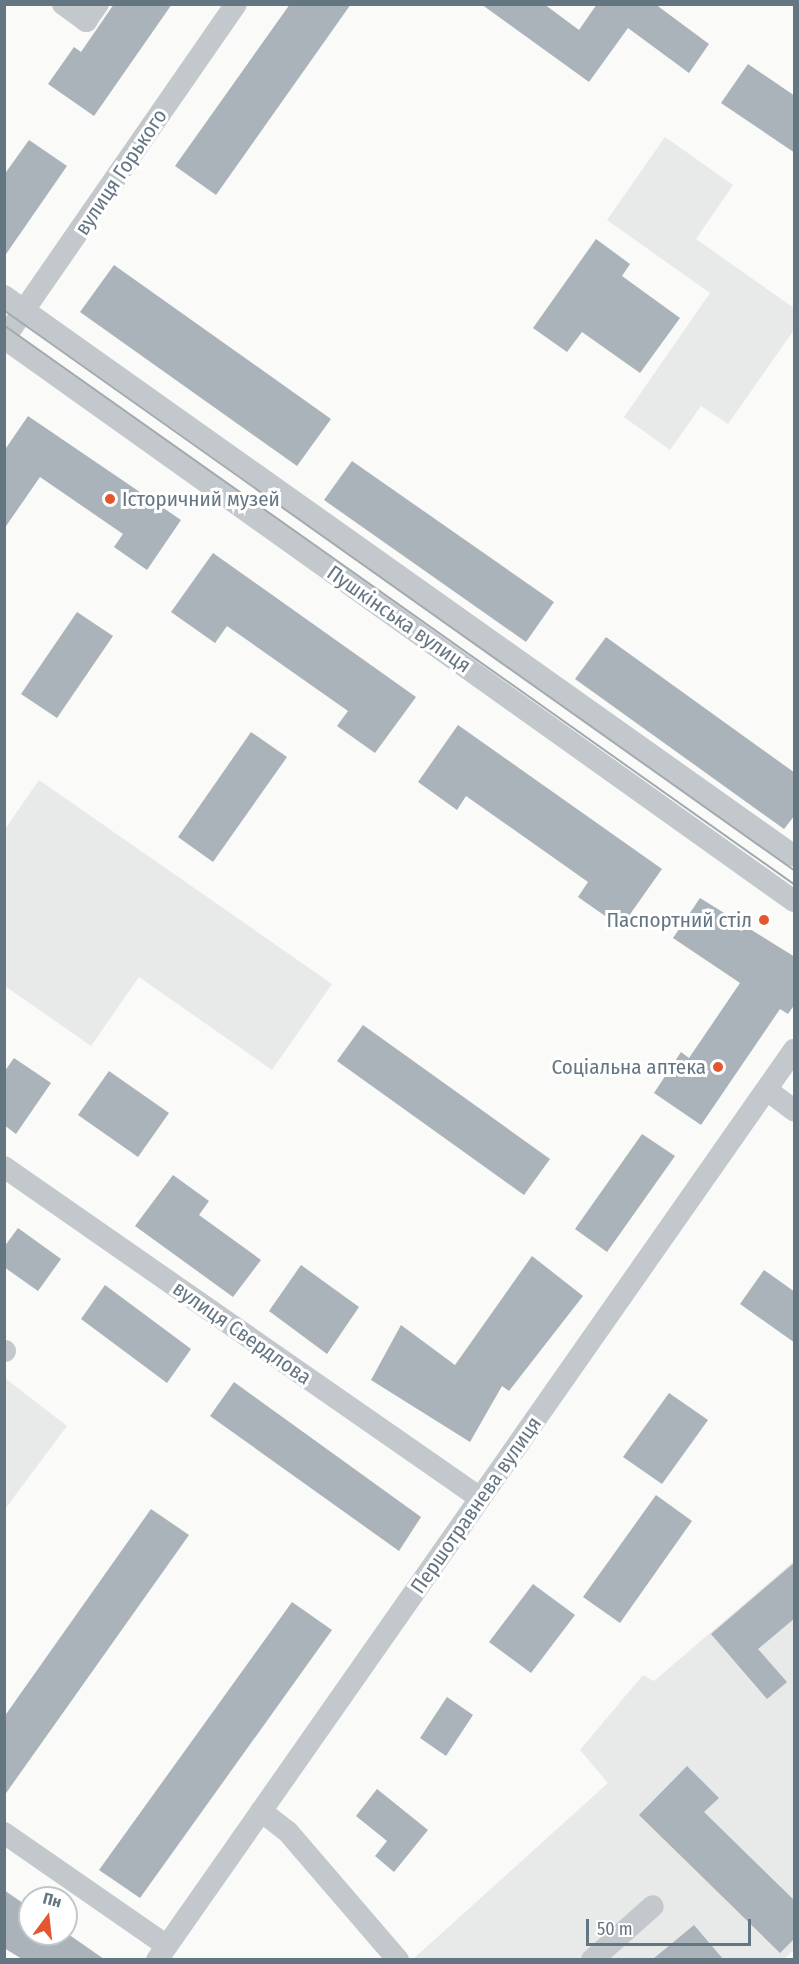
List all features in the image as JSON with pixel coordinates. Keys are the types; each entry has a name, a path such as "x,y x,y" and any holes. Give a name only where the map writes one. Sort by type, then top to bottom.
{"street":[{"path":"63,4 86,21 98,4"},
{"name":"вулиця Горького","path":"5,338 26,311 236,4"},
{"name":"Пушкінська вулиця","path":"4,296 795,856"},
{"name":"Пушкінська вулиця","path":"5,338 795,901"},
{"name":"Першотравнева вулиця","path":"162,1953 795,1050"},
{"path":"767,1090 795,1110"},
{"name":"вулиця Свердлова","path":"4,1167 480,1498"},
{"path":"261,1811 295,1840 398,1959"},
{"path":"4,1833 162,1953"},
{"path":"592,1959 653,1906"}],"shaded area":[{"path":"665,137 733,185 696,239 794,308 794,330 728,424 701,406 670,450 624,417 710,293 607,220"},
{"path":"39,780 332,984 272,1070 139,977 91,1046 5,986 5,829"},
{"path":"5,1378 67,1426 4,1509"},
{"path":"794,1561 794,1950 783,1960 412,1960 608,1783 580,1750 643,1675 654,1681"}],"building":[{"path":"114,4 172,4 94,116 48,84 74,47 81,52"},
{"path":"290,4 351,4 216,195 175,166"},
{"path":"481,4 544,4 579,30 597,4 655,4 709,44 689,73 628,28 589,82"},
{"path":"748,64 795,96 795,153 721,103"},
{"path":"29,140 67,166 4,257 4,175"},
{"path":"596,239 630,264 622,276 680,318 640,373 582,332 567,352 533,328"},
{"path":"114,265 331,419 297,466 80,312"},
{"name":"Історичний музей","path":"28,416 181,520 147,570 114,547 123,534 40,477 4,529 4,451"},
{"path":"352,461 554,602 526,642 324,500"},
{"path":"213,553 416,697 375,753 337,726 348,711 227,626 215,643 171,612"},
{"path":"77,612 113,636 57,718 21,694"},
{"path":"606,637 795,773 795,815 784,829 575,679"},
{"path":"458,725 662,869 621,927 578,897 588,882 466,796 457,810 418,782"},
{"path":"251,732 287,757 213,862 178,837"},
{"path":"700,898 795,957 795,1004 788,1014 780,1009 701,1125 654,1093 681,1052 689,1058 740,983 673,938"},
{"path":"363,1025 550,1159 524,1195 337,1061"},
{"path":"14,1058 51,1083 16,1134 4,1125 4,1072"},
{"path":"109,1071 169,1113 138,1157 78,1115"},
{"path":"642,1134 675,1156 607,1252 575,1229"},
{"path":"173,1175 209,1201 199,1215 261,1260 233,1297 135,1226"},
{"path":"18,1228 61,1259 38,1291 4,1267 4,1247"},
{"path":"532,1256 583,1296 509,1391 502,1386 470,1442 371,1380 401,1325 455,1365"},
{"path":"301,1265 359,1307 327,1354 269,1311"},
{"path":"764,1270 795,1292 795,1343 740,1304"},
{"path":"105,1285 191,1349 167,1383 81,1319"},
{"path":"234,1382 421,1517 399,1551 210,1416"},
{"path":"669,1393 708,1420 662,1484 623,1457"},
{"path":"656,1495 692,1521 620,1623 583,1597"},
{"path":"151,1509 189,1535 4,1796 4,1717"},
{"path":"795,1562 795,1618 758,1649 787,1682 767,1699 711,1634"},
{"path":"533,1584 575,1615 531,1673 489,1642"},
{"path":"292,1602 332,1630 140,1898 99,1870"},
{"path":"447,1697 473,1715 446,1756 420,1738"},
{"path":"687,1766 719,1798 704,1812 795,1901 795,1938 780,1953 639,1815"},
{"path":"377,1789 428,1830 394,1872 375,1856 387,1841 356,1816"},
{"path":"4,1890 18,1900 18,1946 78,1946 78,1941 104,1959 22,1959 4,1948"},
{"path":"694,1925 723,1959 653,1959"}],"tram line":[{"path":"4,310 794,870"},
{"path":"4,325 794,884"}],"place":[{"name":"Історичний музей","path":"110,499"},
{"name":"Паспортний стіл","path":"764,920"},
{"name":"Соціальна аптека","path":"718,1067"}]}
